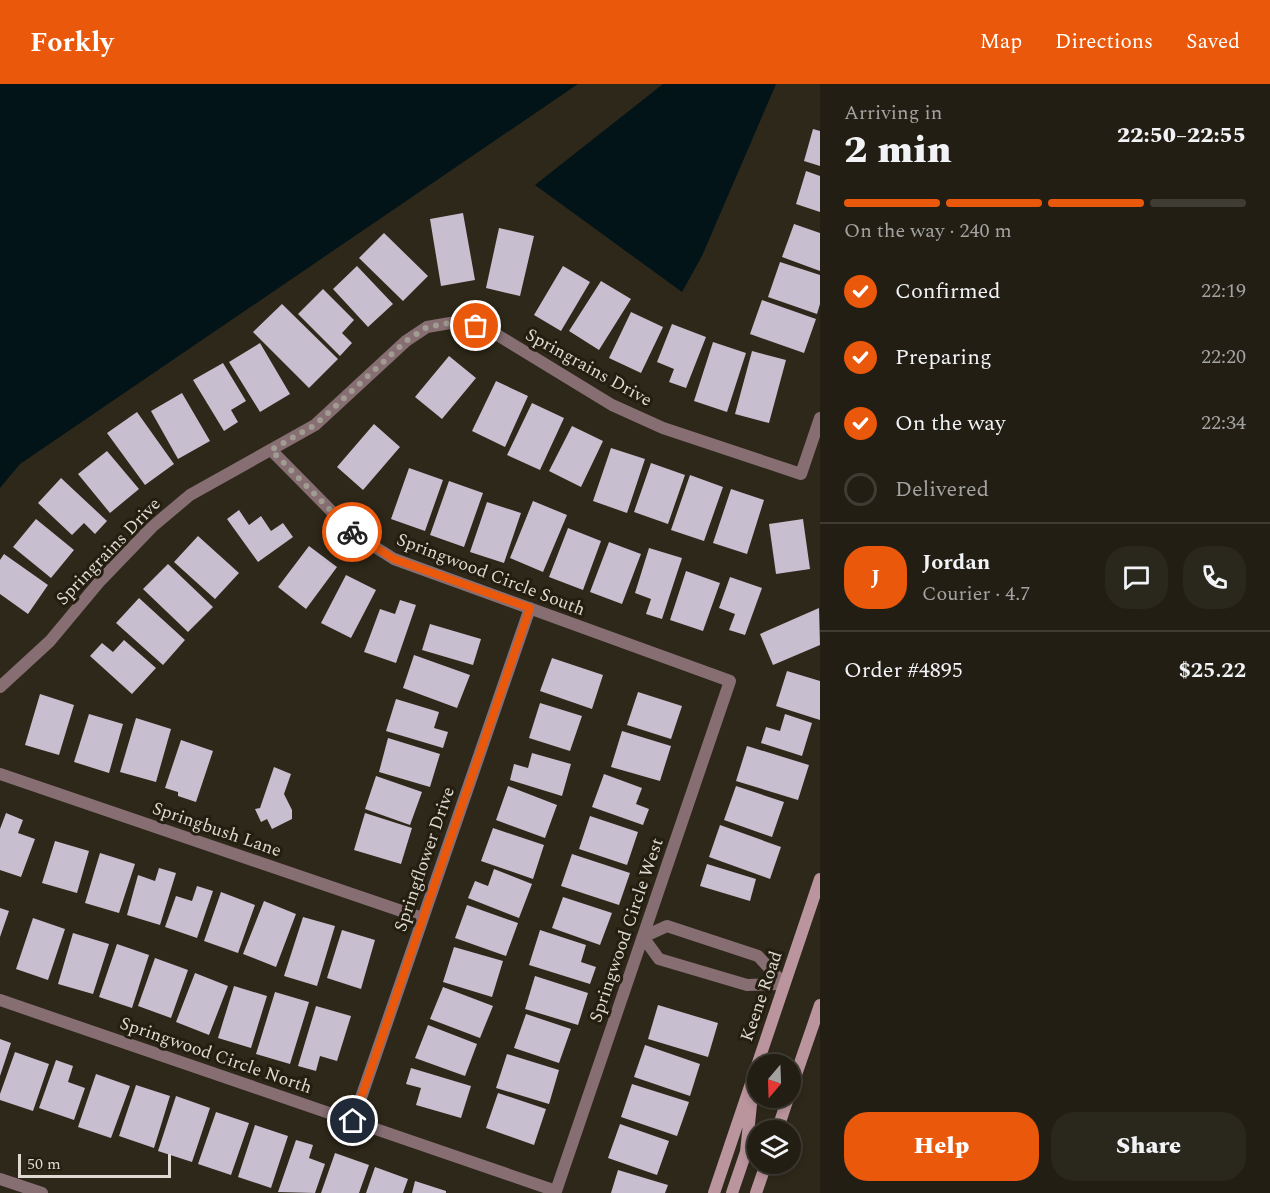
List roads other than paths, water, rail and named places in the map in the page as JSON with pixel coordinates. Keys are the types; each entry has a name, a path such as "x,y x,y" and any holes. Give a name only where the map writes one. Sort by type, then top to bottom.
{"main road":[{"name":"Keene Road","path":"760,1054 820,879"},
{"path":"801,1060 820,1005"},
{"name":"Keene Road","path":"714,1193 747,1094"},
{"path":"732,1193 746,1152 750,1108"},
{"path":"756,1193 763,1174"}],"street":[{"name":"Springrains Drive","path":"0,687 50,641 100,581 152,527 189,495 315,425 406,341 427,327 450,323 476,326 499,336 612,405 663,428 801,474 820,418"},
{"name":"Springwood Circle South","path":"271,450 353,533 394,559 730,681"},
{"name":"Springflower Drive","path":"353,1121 530,608"},
{"name":"Springwood Circle West","path":"556,1191 730,681"},
{"name":"Springbush Lane","path":"0,774 422,918"},
{"path":"667,927 746,952 758,956 784,984 747,985 659,959 642,937 667,927"},
{"name":"Springwood Circle North","path":"0,1000 556,1191"},
{"path":"0,1179 42,1193"}]}
